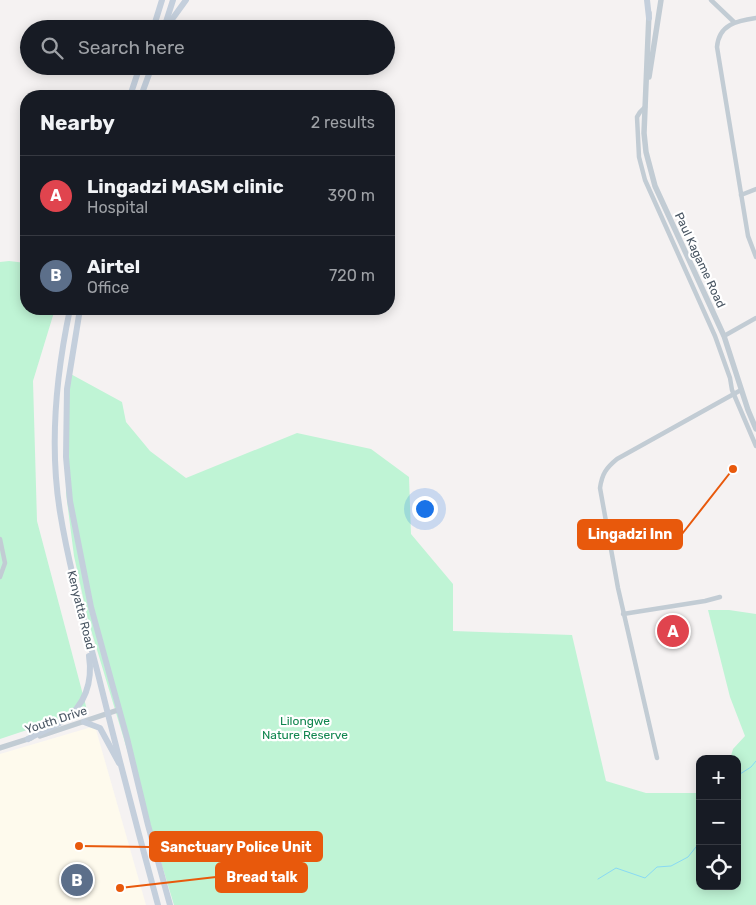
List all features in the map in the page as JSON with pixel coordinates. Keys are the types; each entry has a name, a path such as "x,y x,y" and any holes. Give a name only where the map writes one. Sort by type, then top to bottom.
{"main road":[{"path":"156,20 162,0"},
{"path":"167,20 174,0"},
{"path":"171,20 186,0"},
{"path":"648,0 649,18"},
{"path":"132,90 137,75"},
{"path":"143,90 149,75"},
{"name":"Kenyatta Road","path":"69,315 61,350 56,390 56,466 60,510 87,635 158,905"},
{"name":"Kenyatta Road","path":"79,315 67,389 66,457 70,501 91,607 170,905"},
{"path":"28,739 65,720 80,704 87,693 90,680 87,635"},
{"path":"84,722 100,728 123,770"}],"street":[{"name":"Paul Kagame Road","path":"660,0 645,106 646,152 652,175 724,336 756,429"},
{"path":"711,0 734,22"},
{"name":"Paul Kagame Road","path":"646,96 649,18"},
{"path":"756,18 734,22 728,26 721,35 717,47 748,236 756,257"},
{"path":"645,106 637,117 639,157 645,180 715,336 730,378 733,394 756,446"},
{"path":"741,195 756,190"},
{"path":"724,336 756,318"},
{"path":"657,758 623,614 600,488 602,474 617,459 741,390"},
{"path":"0,539 5,563 0,577"},
{"path":"623,614 720,597"},
{"name":"Youth Drive","path":"0,748 118,710"}],"shaded area":[{"path":"95,726 146,905 0,905 0,754"}],"green space":[{"path":"0,262 20,262 20,315 53,315 33,381 37,521 87,710 0,739"},
{"name":"Lilongwe Nature Reserve","path":"67,372 122,402 126,422 150,451 186,478 297,433 371,449 409,477 411,534 453,584 453,631 572,635 606,781 646,793 696,793 696,890 741,890 741,755 731,755 733,749 745,736 730,697 708,610 729,610 756,614 756,905 174,905 88,620 74,556 66,493"}],"waterway":[{"path":"741,773 756,761"},
{"path":"598,879 616,868 645,878 657,867 671,866 688,857 698,845"}],"place":[{"name":"Lingadzi Inn","path":"733,469"},
{"name":"Lingadzi MASM clinic","path":"673,631"},
{"name":"Sanctuary Police Unit","path":"79,846"},
{"name":"Airtel","path":"77,880"},
{"name":"Bread talk","path":"120,888"}]}
